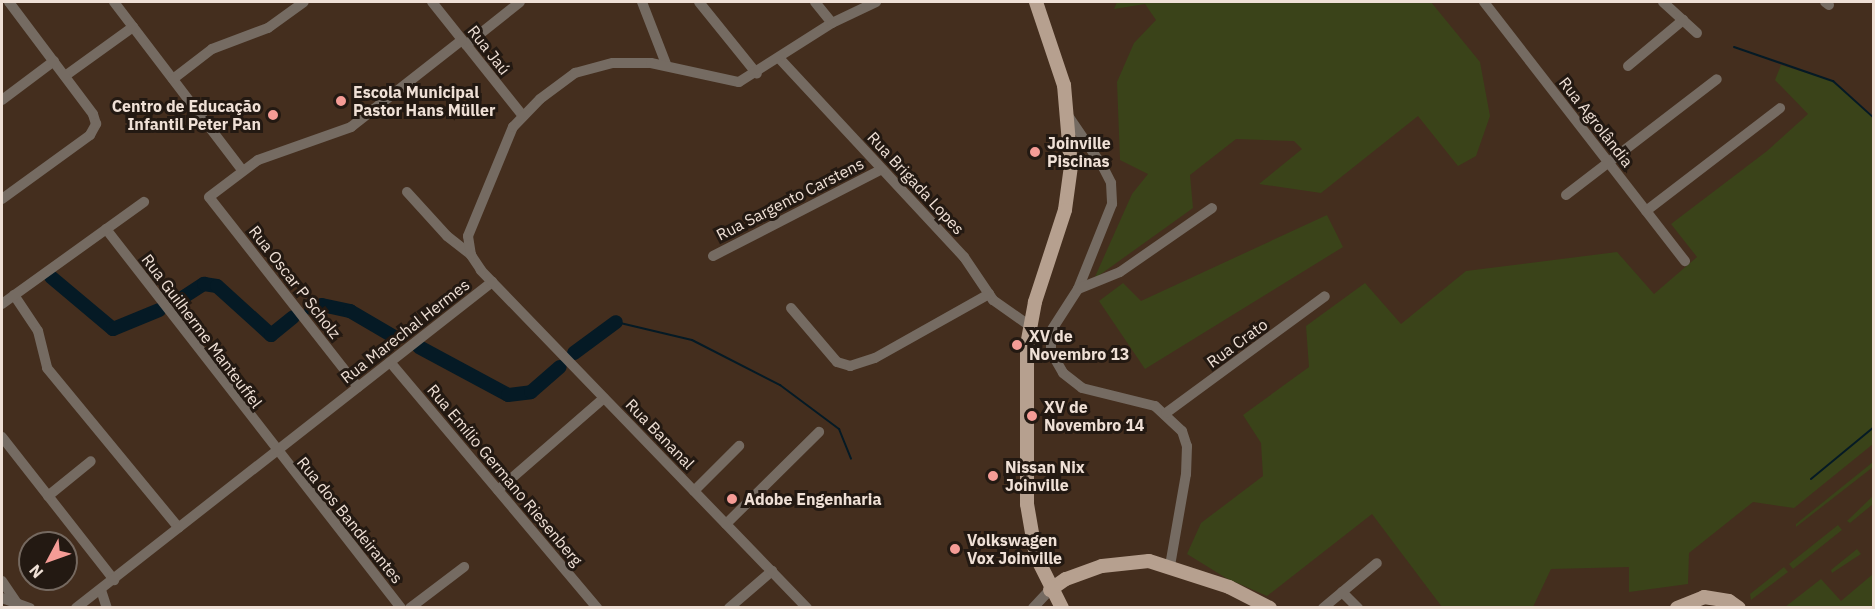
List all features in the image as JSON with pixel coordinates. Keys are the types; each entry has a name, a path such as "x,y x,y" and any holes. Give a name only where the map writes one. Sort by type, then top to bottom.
{"main road":[{"path":"1036,2 1060,66 1069,117 1071,166 1065,210 1030,326 1025,373 1028,524 1050,590 1062,608"},
{"path":"1050,590 1081,573 1118,563 1141,561 1170,566 1229,587 1270,608"},
{"path":"1677,608 1704,597 1722,600 1739,608"},
{"path":"1706,608 1722,600"}],"street":[{"path":"2,199 90,135 96,124 93,114 66,76 9,2"},
{"path":"114,2 242,170 296,144 351,128 520,2"},
{"path":"173,79 212,49 268,28 304,2"},
{"name":"Rua Jaú","path":"432,2 523,116"},
{"path":"642,2 666,64"},
{"path":"699,2 758,74"},
{"path":"815,2 832,22"},
{"name":"Rua Marechal Hermes","path":"76,608 492,282 471,255 471,223 505,141 523,116 556,86 583,70 622,63 666,64 728,82 758,74 832,22 876,2"},
{"name":"Rua Agrolândia","path":"1484,2 1685,261"},
{"path":"1663,2 1697,33"},
{"path":"1628,66 1683,20"},
{"path":"66,76 133,27"},
{"name":"Rua Brigada Lopes","path":"779,58 964,257 1003,310 1030,326"},
{"path":"2,100 54,61"},
{"path":"1566,195 1717,79"},
{"path":"1646,211 1780,108"},
{"path":"1069,117 1103,167 1112,193 1108,217 1078,289 1051,331 1051,352 1063,374 1095,393 1145,402 1166,413 1182,431 1187,446 1186,474 1170,566"},
{"name":"Rua Sargento Carstens","path":"713,256 882,169"},
{"name":"Rua Oscar P Scholz","path":"242,170 209,196 358,387"},
{"path":"407,192 447,236 471,255"},
{"path":"2,304 144,202"},
{"path":"1078,289 1120,272 1212,208"},
{"name":"Rua Guilherme Manteuffel","path":"106,229 275,451"},
{"name":"Rua Bananal","path":"492,282 807,608"},
{"path":"791,308 837,362 850,366 874,358 989,294"},
{"path":"14,296 38,331 47,368 179,528"},
{"name":"Rua Crato","path":"1166,413 1325,296"},
{"name":"Rua Emílio Germano Riesenberg","path":"390,362 597,608"},
{"path":"498,490 604,398"},
{"path":"726,524 819,432"},
{"path":"2,437 114,580"},
{"path":"694,491 739,446"},
{"name":"Rua dos Bandeirantes","path":"275,451 400,608"},
{"path":"48,496 91,461"},
{"path":"1323,608 1377,563"},
{"path":"410,608 464,567"},
{"path":"729,608 772,571"},
{"path":"2,581 17,603"},
{"path":"101,590 107,608"},
{"path":"1033,608 1050,590"},
{"path":"1342,592 1358,608"},
{"path":"2,598 30,608"}],"green space":[{"path":"1117,2 1431,2 1480,62 1490,116 1476,156 1458,166 1418,116 1321,193 1259,184 1302,149 1294,141 1236,139 1190,175 1193,208 1094,279 1132,194 1148,174 1120,160 1117,82 1134,43 1156,20 1145,4 1114,9"},
{"path":"1781,65 1833,81 1873,118 1873,444 1794,508 1753,502 1689,553 1688,584 1629,592 1629,567 1551,569 1533,607 1442,607 1372,514 1267,596 1226,578 1187,554 1201,523 1263,476 1261,443 1243,415 1309,367 1306,326 1365,283 1401,324 1466,271 1617,252 1654,294 1697,257 1671,224 1767,151 1808,114 1775,80"},
{"path":"1327,215 1343,247 1145,369 1099,301 1123,283 1141,301"},
{"path":"1873,462 1873,467 1796,527 1796,524"},
{"path":"1873,496 1873,504 1850,523 1847,521"},
{"path":"1838,525 1842,530 1793,569 1789,564"},
{"path":"1857,549 1861,554 1832,573 1831,570"},
{"path":"1784,567 1788,572 1751,600 1750,594"},
{"path":"1873,574 1873,607 1785,607 1821,579 1841,601"}],"waterway":[{"path":"1734,47 1833,81 1874,118"},
{"path":"51,277 113,329 159,310"},
{"path":"179,300 204,284 217,286 271,335 293,317"},
{"path":"311,308 322,305 350,311 396,338"},
{"path":"616,322 692,340 780,385 839,429 851,459"},
{"path":"574,353 616,322"},
{"path":"419,347 508,395 531,392 560,367"},
{"path":"1811,479 1874,427"}],"place":[{"name":"Escola Municipal Pastor Hans Müller","path":"341,101"},
{"name":"Centro de Educação Infantil Peter Pan","path":"273,115"},
{"name":"Joinville Piscinas","path":"1035,152"},
{"name":"XV de Novembro 13","path":"1017,345"},
{"name":"XV de Novembro 14","path":"1032,416"},
{"name":"Nissan Nix Joinville","path":"993,476"},
{"name":"Adobe Engenharia","path":"732,499"},
{"name":"Volkswagen Vox Joinville","path":"955,549"}]}
